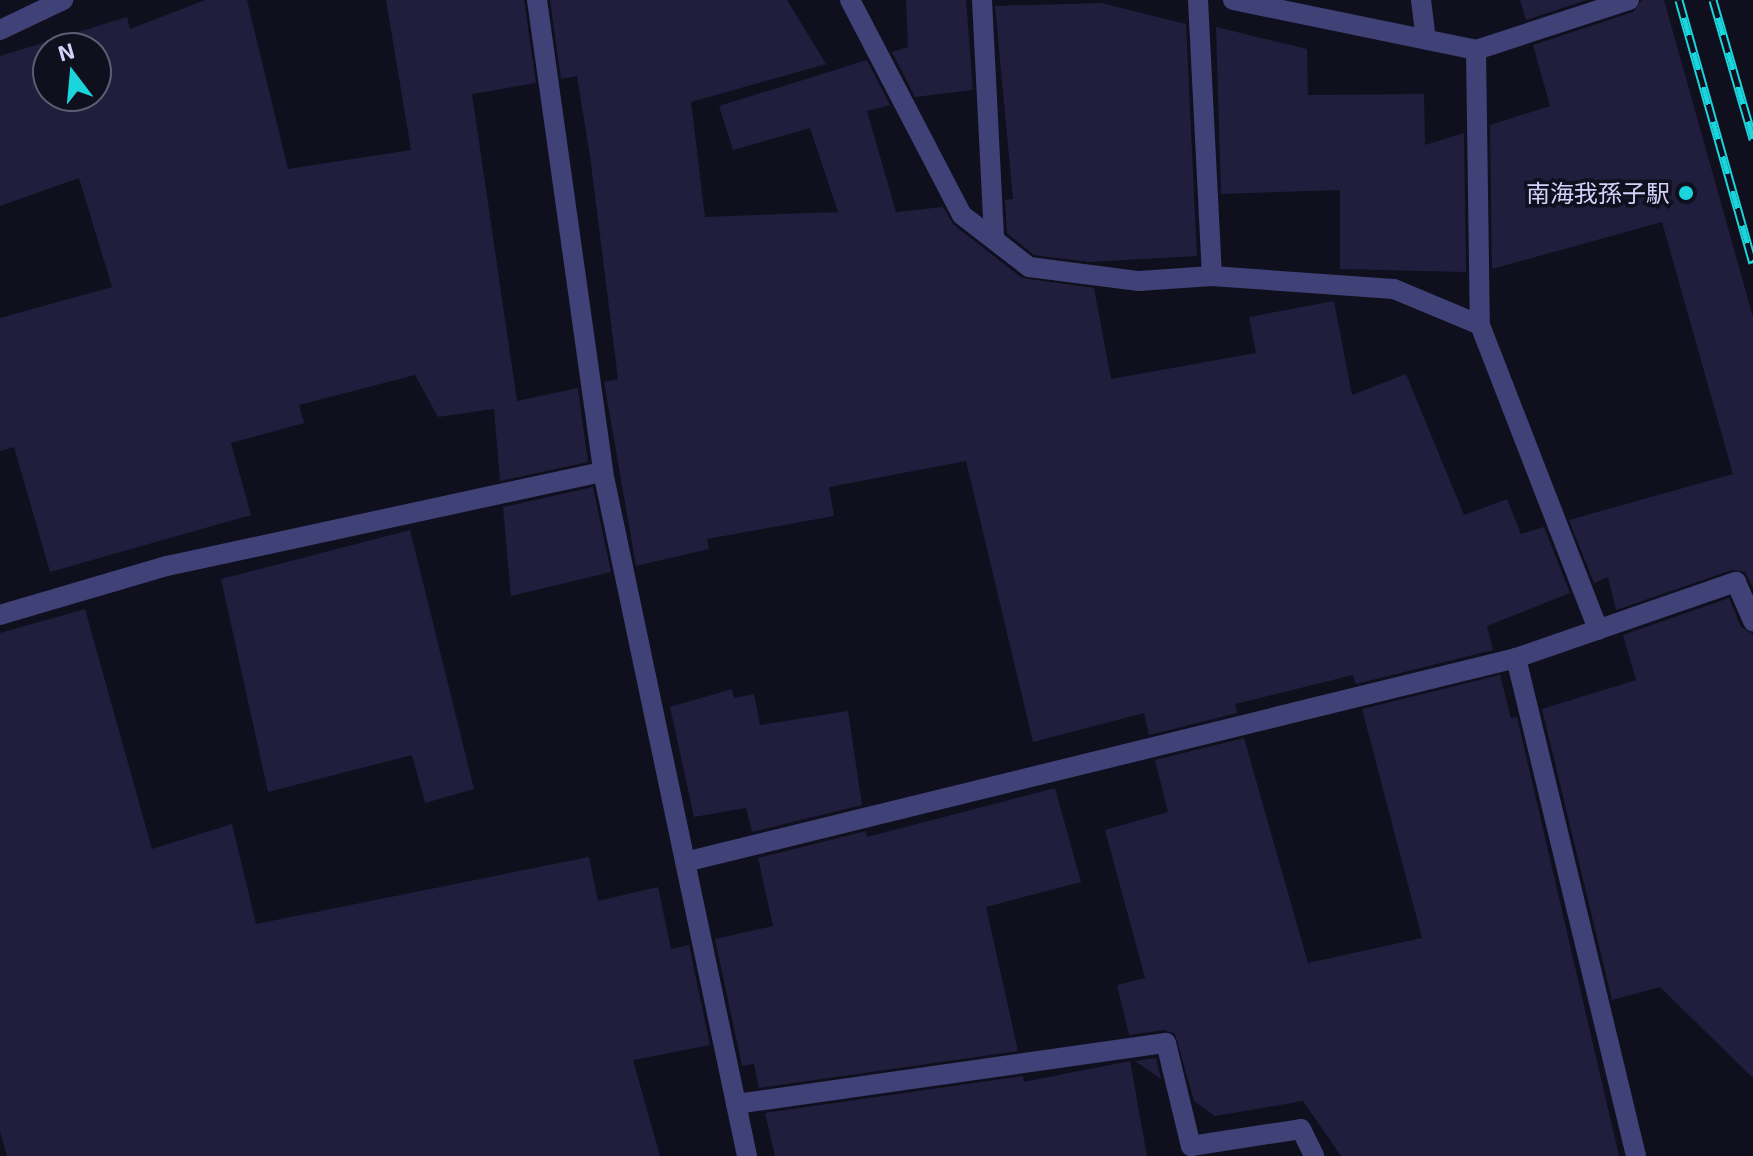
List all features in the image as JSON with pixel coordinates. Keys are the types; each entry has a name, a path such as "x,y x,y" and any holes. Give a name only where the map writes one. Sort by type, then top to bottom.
{"street":[{"path":"0,30 63,0"},
{"path":"537,0 603,472 747,1156"},
{"path":"850,0 962,215 1029,267 1139,281 1212,276 1394,289 1480,325"},
{"path":"982,0 994,240"},
{"path":"1198,0 1212,276"},
{"path":"1233,0 1268,4 1476,50 1629,0"},
{"path":"1421,0 1426,40"},
{"path":"1476,50 1480,325 1598,630"},
{"path":"0,615 167,566 603,472"},
{"path":"685,862 1516,658 1736,582 1753,621"},
{"path":"1516,658 1636,1156"},
{"path":"736,1104 1166,1043 1191,1146 1301,1129 1314,1156"}],"building":[{"path":"205,0 247,0 288,169 411,150 386,0 524,0 536,83 472,94 517,401 578,388 588,462 500,481 494,409 438,417 415,375 299,405 304,423 231,443 251,515 50,572 14,447 0,451 0,318 112,287 79,178 0,206 0,56 32,46 32,112 112,112 112,32 78,32 127,17 130,29"},
{"path":"550,0 787,0 826,64 691,102 705,217 838,212 810,128 733,150 719,106 867,60 890,105 867,111 896,212 943,207 954,225 1022,278 1094,288 1111,379 1256,353 1249,317 1334,301 1352,395 1406,374 1464,515 1507,499 1521,534 1544,527 1570,593 1487,626 1493,650 1356,684 1353,675 1235,704 1237,713 1149,735 1144,713 1033,742 966,461 829,487 834,516 707,539 709,549 636,566 604,382 618,379 590,156 577,76 561,79"},
{"path":"906,0 966,0 973,90 915,97 892,52 908,47"},
{"path":"1520,0 1587,0 1526,20"},
{"path":"1642,0 1664,0 1753,317 1753,588 1745,572 1732,570 1616,610 1608,577 1594,583 1569,520 1733,474 1662,222 1492,269 1490,125 1550,106 1533,45 1633,12"},
{"path":"1101,3 1186,24 1197,256 1089,262 1034,255 1007,233 1005,200 1013,199 995,6"},
{"path":"1216,27 1307,49 1308,95 1424,94 1425,145 1464,133 1466,272 1340,269 1340,190 1221,194"},
{"path":"593,487 611,572 511,596 503,507"},
{"path":"410,530 474,789 425,803 412,755 268,792 221,579"},
{"path":"1729,598 1741,627 1753,634 1753,1078 1660,987 1612,1000 1542,709 1636,680 1623,635"},
{"path":"85,609 152,849 232,824 256,924 589,857 598,901 658,887 671,949 689,945 710,1045 633,1060 660,1156 7,1156 0,1132 0,633"},
{"path":"1500,675 1511,718 1517,717 1619,1156 1341,1156 1303,1101 1215,1116 1194,1101 1175,1034 1164,1030 1129,1035 1117,985 1145,978 1105,830 1168,812 1155,760 1244,738 1308,963 1422,938 1362,709"},
{"path":"732,689 734,698 754,694 760,725 848,711 862,805 752,832 746,808 694,817 670,707"},
{"path":"1055,788 1081,882 986,907 1018,1051 759,1088 754,1064 742,1066 715,939 773,926 758,858 866,831 867,837"},
{"path":"1156,1058 1161,1079 1135,1061"},
{"path":"1130,1061 1147,1156 775,1156 765,1113 1023,1076 1024,1082"}],"railway":[{"path":"1679,0 1753,263"},
{"path":"1713,0 1753,139"}],"place":[{"name":"南海我孫子駅","path":"1686,193"}]}
